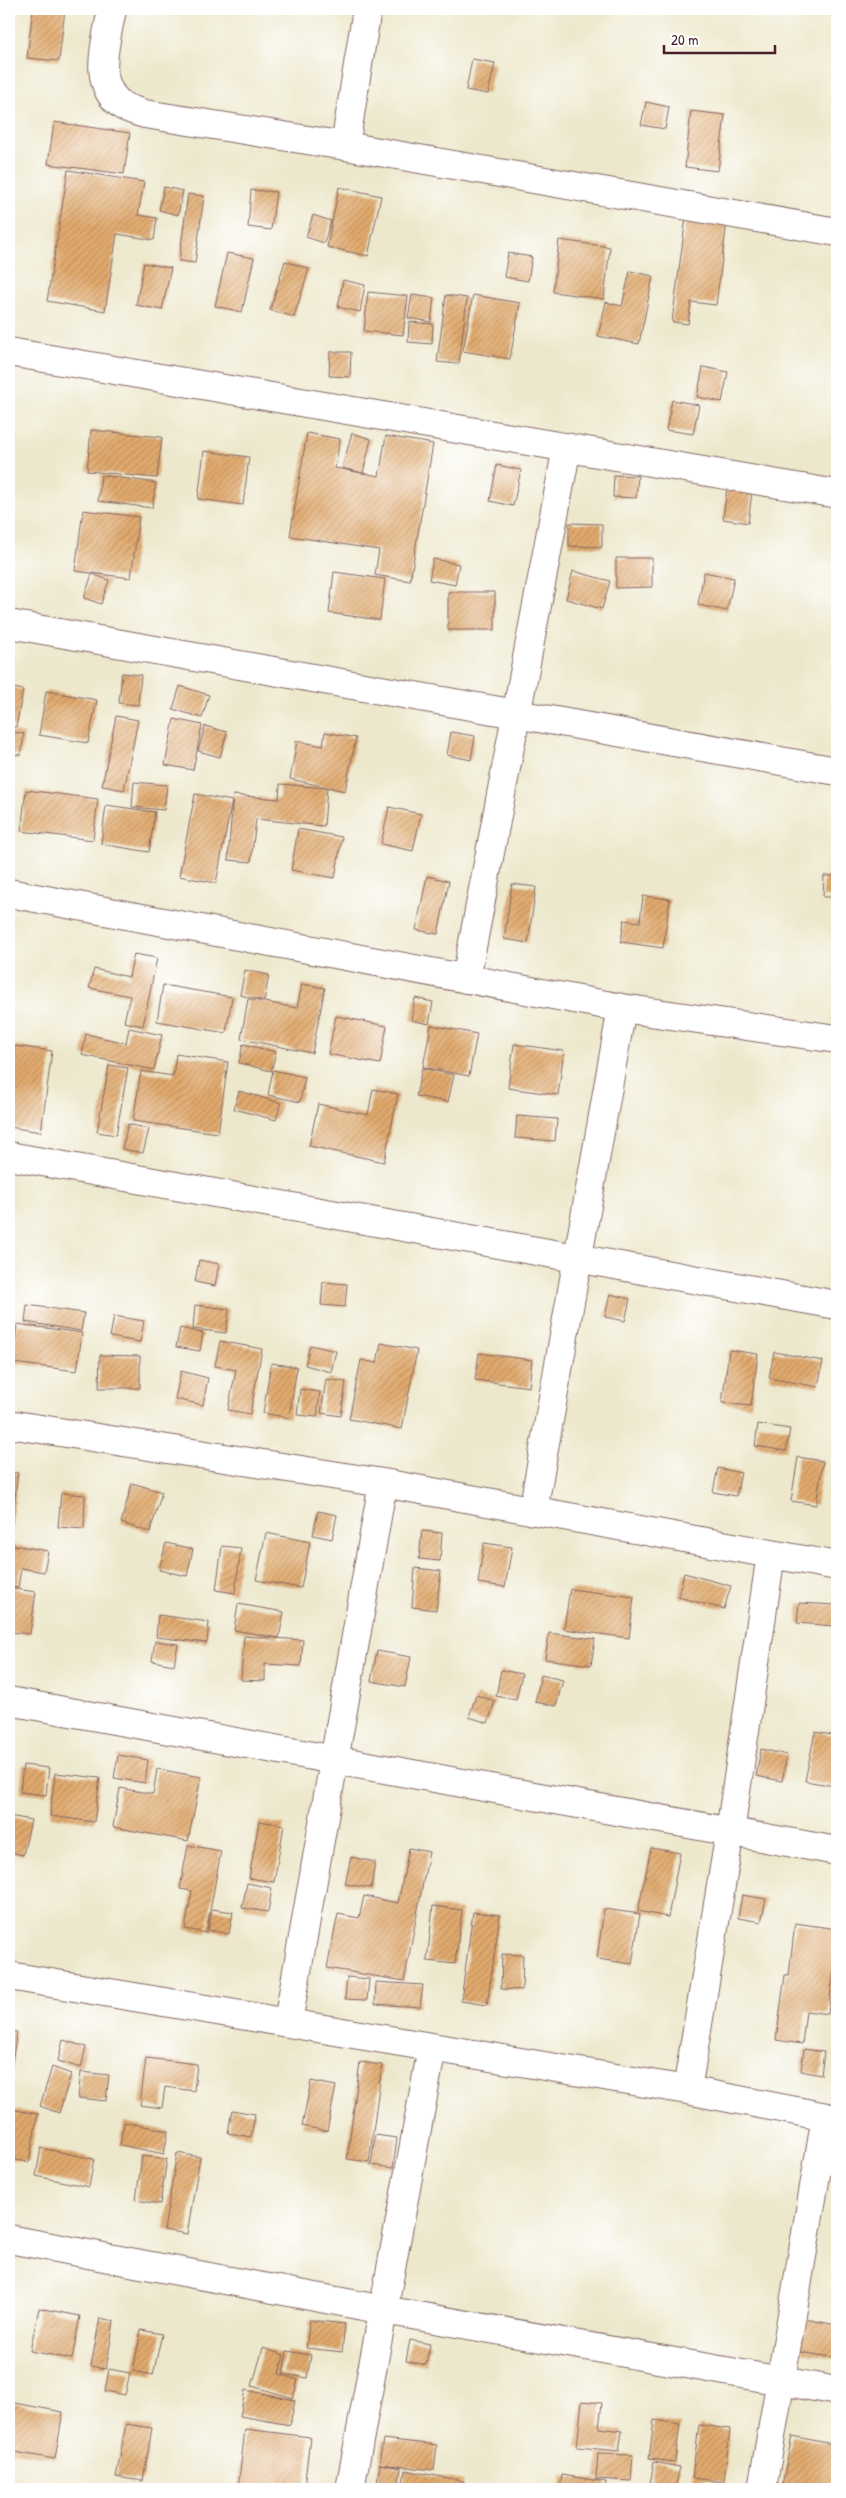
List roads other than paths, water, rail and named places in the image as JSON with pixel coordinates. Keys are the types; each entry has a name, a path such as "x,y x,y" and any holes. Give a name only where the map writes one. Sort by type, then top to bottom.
{"street":[{"path":"112,9 102,68 107,89 123,105 145,114 345,146 837,232"},
{"path":"345,146 368,9"},
{"path":"9,352 837,494"},
{"path":"466,979 567,447"},
{"path":"9,624 837,771"},
{"path":"9,894 622,1008 837,1038"},
{"path":"533,1511 622,1008"},
{"path":"9,1156 837,1305"},
{"path":"9,1424 383,1483 837,1566"},
{"path":"288,2022 383,1483"},
{"path":"687,2090 730,1832 771,1554"},
{"path":"9,1701 837,1851"},
{"path":"9,1976 687,2090 831,2118 780,2381 762,2489"},
{"path":"350,2489 432,2048"},
{"path":"9,2239 384,2310 837,2391"}]}
